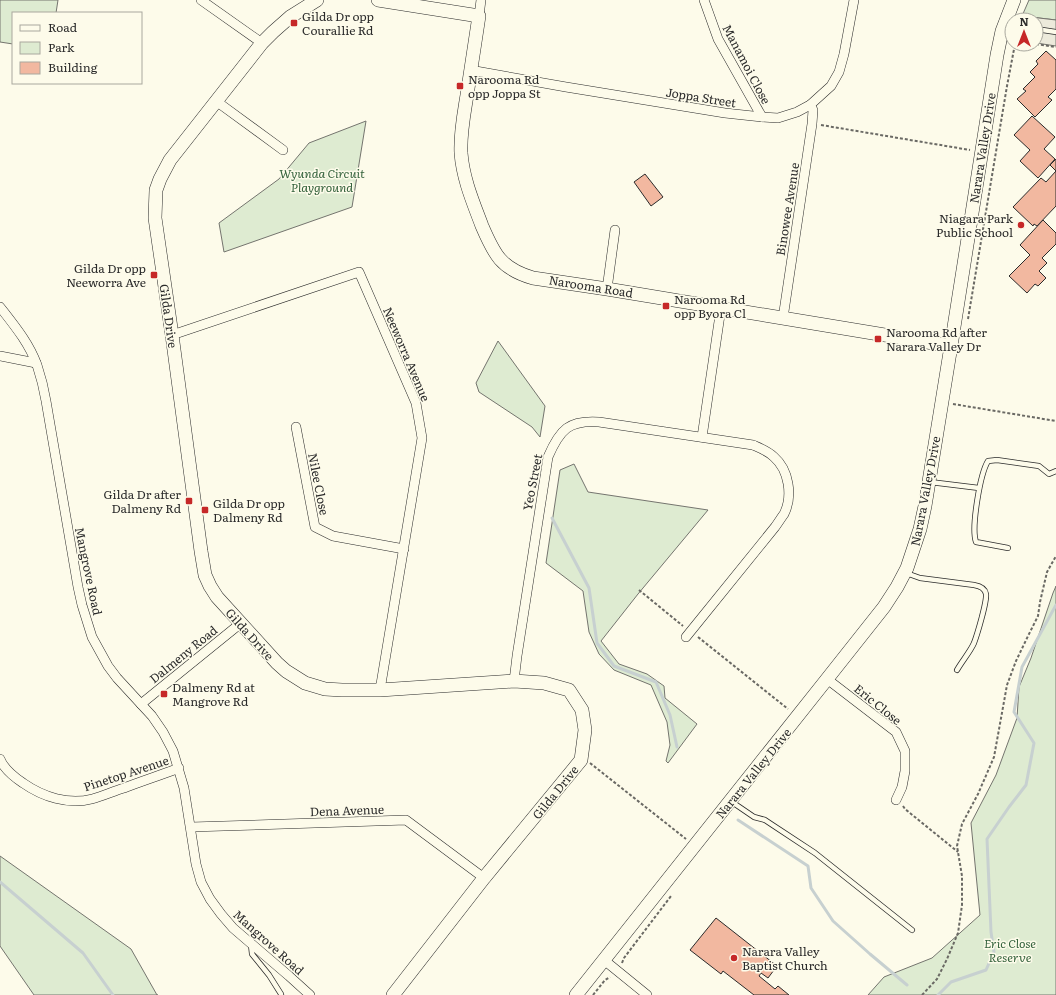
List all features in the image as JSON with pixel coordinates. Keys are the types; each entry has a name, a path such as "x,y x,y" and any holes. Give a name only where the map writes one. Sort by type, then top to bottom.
{"street":[{"path":"201,0 262,43"},
{"name":"Gilda Drive","path":"318,0 282,23 262,43 170,160 156,190 155,218 205,575 217,597 277,663 286,671 305,683 326,689 342,690 380,690 514,681 544,683 569,690 582,710 585,730 581,760 484,878 393,995"},
{"path":"378,0 479,16"},
{"name":"Narooma Road","path":"481,0 462,123 461,153 463,169 469,192 493,250 505,265 514,271 533,278 951,346"},
{"name":"Manamoi Close","path":"704,0 718,39 762,118"},
{"name":"Joppa Street","path":"470,70 725,113 762,118 778,118 798,112 810,104 830,86 839,72 844,54 854,0"},
{"name":"Narara Valley Drive","path":"1011,12 1014,0"},
{"name":"Narara Valley Drive","path":"576,995 884,607 904,572 920,529 929,482 996,63 1002,31 1004,29"},
{"path":"216,101 283,150"},
{"name":"Binowee Avenue","path":"783,318 812,124 813,110 810,104"},
{"path":"607,289 615,230"},
{"name":"Neeworra Avenue","path":"172,335 359,272 416,403 422,438 380,690"},
{"name":"Mangrove Road","path":"0,307 27,345 36,364 42,382 78,587 92,637 108,666 152,716 163,732 173,751 184,788 196,864 201,882 210,899 233,928 310,995"},
{"path":"702,437 721,308"},
{"path":"0,356 36,364"},
{"name":"Yeo Street","path":"514,681 548,456 558,437 570,426 577,423 588,421 613,424 753,445 775,457 786,473 789,485 787,504 784,514 689,635"},
{"name":"Nilee Close","path":"296,427 315,527 333,536 404,549"},
{"name":"Dalmeny Road","path":"141,704 241,624"},
{"name":"Eric Close","path":"827,679 896,732 905,751 905,771 902,787 897,798"},
{"name":"Pinetop Avenue","path":"1,763 16,778 45,796 60,800 75,801 91,799 179,768"},
{"name":"Dena Avenue","path":"191,827 406,820 484,878"},
{"path":"604,960 647,995"}],"lane":[{"path":"1044,30 1056,32"},
{"path":"1008,548 976,542 974,531 979,488 985,465 988,461 1003,461 1039,466 1049,474 1056,470"},
{"path":"929,482 979,488"},
{"path":"904,572 920,578 980,586 984,590 986,595 985,606 974,644 957,670"},
{"path":"730,801 754,817 765,820 815,853 912,930"},
{"path":"251,944 252,954 282,994"}],"path":[{"path":"1044,45 1056,47"},
{"path":"967,323 1013,52"},
{"path":"812,124 970,150"},
{"path":"942,402 1056,421"},
{"path":"922,995 937,979 958,933 962,905 962,876 957,846 962,824 978,794 994,757 1008,685 1016,662 1038,616 1047,572 1056,556"},
{"path":"639,590 689,635 789,709"},
{"path":"582,756 695,846"},
{"path":"897,798 905,809 958,852"},
{"path":"593,995 605,980 618,971 624,958 672,894"}],"green space":[{"path":"0,0 58,0 56,12 12,12 12,44 0,42"},
{"path":"1029,0 1056,0 1056,20 1044,19 1044,12 1024,12"},
{"name":"Wyunda Circuit Playground","path":"366,121 352,207 224,252 219,223 279,179 309,143"},
{"path":"498,341 545,406 540,437 532,427 479,392 476,383"},
{"path":"574,464 588,492 708,510 601,641 619,664 647,674 664,686 665,698 697,724 668,763 666,761 670,745 667,722 651,685 614,670 599,654 589,632 583,591 546,563 560,470"},
{"name":"Eric Close Reserve","path":"1056,586 1056,995 868,995 884,977 932,958 980,915 971,823 996,775 1017,718 1019,687 1031,658"},
{"path":"0,856 131,949 157,995 34,995 0,946"}],"shaded area":[{"path":"1044,19 1056,20 1056,46 1044,44"}],"building":[{"path":"1046,51 1056,60 1056,89 1048,97 1052,100 1035,117 1017,99 1026,91 1023,89 1035,77 1030,72 1038,64 1036,61"},
{"path":"1032,116 1055,137 1044,149 1055,159 1038,178 1020,161 1030,150 1014,135"},
{"path":"1056,159 1056,171 1050,165"},
{"path":"1056,171 1056,206 1037,226 1034,224 1033,226 1013,207 1041,178 1046,182"},
{"path":"645,174 663,197 651,206 634,182"},
{"path":"1043,220 1056,233 1056,244 1042,258 1047,263 1039,271 1046,278 1038,286 1035,284 1027,293 1009,276 1030,255 1020,245"},
{"name":"Narara Valley Baptist Church","path":"716,918 777,966 768,978 761,973 759,976 775,989 778,986 789,995 754,995 723,971 721,974 690,950"}],"waterway":[{"path":"552,518 589,588 597,643 614,666 656,682 670,715 677,747"},
{"path":"938,995 951,982 986,970 994,952 991,932 987,839 1026,785 1034,743 1014,712 1022,667 1056,605"},
{"path":"738,820 808,866 811,888 833,921 907,985"},
{"path":"0,882 83,953 113,995"}],"place":[{"name":"Gilda Dr opp Courallie Rd","path":"294,23"},
{"name":"Narooma Rd opp Joppa St","path":"460,86"},
{"name":"Niagara Park Public School","path":"1021,225"},
{"name":"Gilda Dr opp Neeworra Ave","path":"154,275"},
{"name":"Narooma Rd opp Byora Cl","path":"666,306"},
{"name":"Narooma Rd after Narara Valley Dr","path":"878,339"},
{"name":"Gilda Dr after Dalmeny Rd","path":"189,501"},
{"name":"Gilda Dr opp Dalmeny Rd","path":"205,510"},
{"name":"Dalmeny Rd at Mangrove Rd","path":"164,694"},
{"name":"Narara Valley Baptist Church","path":"734,958"}]}
